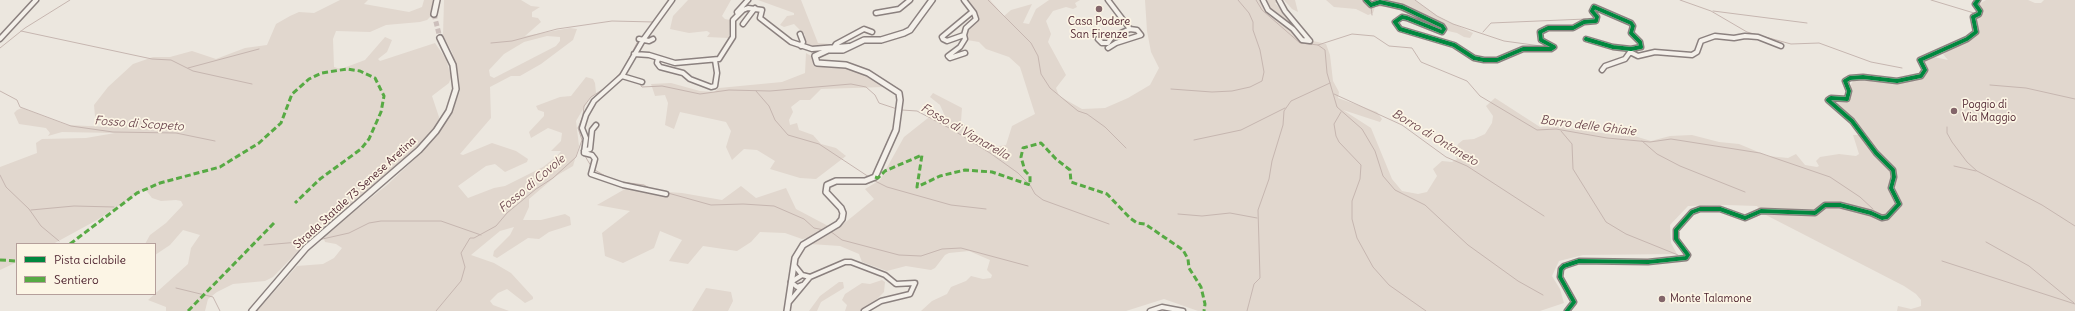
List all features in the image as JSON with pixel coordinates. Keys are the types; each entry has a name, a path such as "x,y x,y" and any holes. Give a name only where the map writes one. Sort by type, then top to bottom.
{"main road":[{"path":"434,14 437,0"},
{"path":"788,311 795,258 803,245 838,224 844,213 826,192 827,185 836,182 873,179 892,142 899,109 899,93 868,73 846,65 825,65 815,60 815,56 819,53 843,50 864,40 881,40 904,34 910,30 932,0"},
{"name":"Strada Statale 73 Senese Aretina","path":"252,311 306,248 399,168 422,147 436,131 449,111 456,89 453,65 440,38"}],"street":[{"path":"0,39 36,0"},
{"path":"584,151 586,138 582,128 586,115 594,101 622,76 641,39 652,30 672,0"},
{"path":"738,14 737,12 748,0"},
{"path":"876,12 899,9 910,0"},
{"path":"964,0 976,19 966,28 964,39 960,47 948,56 950,58 965,53"},
{"path":"1108,0 1130,29"},
{"path":"1263,0 1268,10 1293,29 1302,40 1310,41 1285,10 1279,0"},
{"path":"1366,0 1371,5 1380,2 1402,7 1442,26 1444,29 1442,32 1407,18 1402,17 1395,22 1400,29 1448,43 1474,58 1484,60 1497,60 1523,50 1551,49 1554,47 1541,40 1540,32 1548,28 1573,28 1584,22 1596,21 1597,17 1592,11 1594,7 1631,23 1633,26 1631,34 1640,42 1641,47 1630,50 1613,47 1586,39"},
{"path":"1567,311 1574,302 1560,277 1561,269 1564,266 1579,262 1648,262 1679,260 1686,258 1688,255 1676,239 1676,230 1692,212 1700,209 1720,209 1745,218 1761,211 1815,213 1825,205 1853,208 1882,218 1887,217 1899,204 1891,188 1894,177 1893,170 1876,153 1852,121 1828,100 1831,98 1847,99 1849,96 1845,81 1850,78 1863,77 1897,81 1921,76 1925,70 1921,65 1920,60 1967,39 1976,32 1973,17 1979,14 1980,11 1975,4 1978,0"},
{"path":"634,54 649,55 675,63 720,59 733,37 733,20 743,10 755,8 763,10 760,18 791,42 816,49 852,47"},
{"path":"743,24 755,8"},
{"path":"964,35 946,41 942,38 957,23 972,12"},
{"path":"834,47 836,44 858,32 867,29 872,32"},
{"path":"1098,39 1102,43 1108,43 1112,37 1130,29 1137,30 1141,34 1116,43 1108,48"},
{"path":"854,30 858,32"},
{"path":"800,34 803,42 801,46"},
{"path":"1630,50 1638,56 1655,52 1692,55 1697,52 1701,42 1706,38 1715,36 1734,38 1746,36 1758,37 1781,46"},
{"path":"641,39 649,41 653,39"},
{"path":"1602,70 1605,66 1625,60 1630,50"},
{"path":"658,58 657,62 660,67 683,73 690,79 712,87 716,86 715,77 717,73 715,60"},
{"path":"622,76 642,82"},
{"path":"584,151 590,148 592,130 596,125"},
{"path":"584,151 594,158 590,173 596,177 647,191 666,194"},
{"path":"790,301 810,277 841,263 851,262 885,275 896,284 915,283 910,294 881,301 864,311"},
{"path":"794,265 802,275 810,277"},
{"path":"802,275 791,282 797,287 802,285"},
{"path":"1150,311 1162,307 1183,311"}],"shaded area":[{"path":"340,0 368,0 364,4 409,12 422,7 424,0 433,0 430,17 427,20 386,25 370,32 336,31 333,39 334,67 341,69 365,60 385,37 392,40 387,52 378,59 380,61 435,43 446,59 451,77 449,83 432,96 439,117 438,126 414,152 305,244 273,277 265,281 233,284 217,292 208,299 205,311 166,311 166,307 148,300 154,295 156,295 156,293 188,264 191,248 200,235 183,230 170,245 156,254 156,243 146,243 150,235 166,223 183,205 181,201 161,201 152,198 145,189 97,220 55,243 16,243 16,262 0,270 0,167 37,153 36,143 42,139 86,138 115,133 62,132 48,136 50,133 46,128 19,124 14,113 17,110 22,108 67,125 110,127 95,116 94,105 108,87 133,64 153,57 170,57 192,51 216,59 245,48 267,45 276,24 299,12 314,13"},
{"path":"444,0 521,0 531,6 540,7 532,12 532,17 538,18 541,22 525,36 570,28 577,29 573,40 541,64 520,76 511,76 490,87 491,118 460,154 463,155 492,143 516,151 528,159 527,162 505,172 495,164 486,166 458,186 468,198 494,188 505,186 543,167 561,151 551,151 561,141 562,133 548,128 531,138 529,132 544,116 544,112 538,110 536,106 560,97 571,96 586,77 593,79 596,93 589,99 576,121 579,146 573,166 556,176 529,199 529,207 523,220 541,220 565,214 570,217 571,225 549,232 539,239 528,238 497,258 493,256 494,251 510,235 514,227 500,231 471,255 494,263 511,273 533,297 533,299 525,303 507,289 498,293 490,301 493,305 509,311 257,311 297,266 323,264 334,258 342,248 336,244 325,242 323,236 387,185 421,153 449,118 460,91 459,78 452,52 443,36","holes":["547,36 560,37 560,41 556,46 494,78 490,76 489,70 504,54 524,42"]},
{"path":"688,0 731,0 722,16 725,19 730,20 729,38 707,37 710,33 707,31 689,33 670,29 673,16"},
{"path":"758,0 801,0 818,43 830,44 830,46 813,47 805,45 805,35 794,24 784,27 780,25 787,16 794,15 794,13"},
{"path":"966,0 990,0 1004,16 1011,10 1032,4 1023,23 1029,24 1036,9 1049,0 1080,0 1075,3 1077,7 1073,9 1066,7 1053,11 1046,21 1051,34 1048,42 1066,75 1056,88 1059,96 1082,109 1105,108 1128,98 1150,85 1159,68 1151,52 1147,31 1145,0 1284,0 1275,3 1309,40 1326,44 1330,55 1333,81 1339,92 1338,98 1377,112 1382,119 1380,122 1343,110 1371,128 1392,179 1402,191 1418,194 1427,192 1437,176 1433,169 1442,161 1452,162 1457,159 1455,154 1458,144 1463,140 1474,139 1485,134 1492,123 1493,116 1486,106 1495,98 1540,127 1555,126 1622,136 1631,135 1651,141 1670,136 1692,135 1719,142 1739,144 1768,156 1788,158 1796,154 1805,165 1817,167 1819,166 1816,161 1820,157 1839,154 1856,156 1859,154 1853,135 1867,135 1840,109 1835,102 1851,97 1851,84 1854,80 1894,82 1918,79 1927,72 1924,61 1926,59 1934,57 1948,60 1943,54 1978,31 1977,17 1979,4 1986,0 2028,0 2035,3 2041,3 2044,0 2075,0 2075,311 1897,311 1898,306 1911,309 1921,306 1921,300 1916,294 1904,286 1764,214 1757,206 1726,205 1688,206 1670,225 1671,243 1677,254 1583,255 1559,261 1552,276 1560,289 1564,303 1540,311 1198,311 1164,299 1126,311 921,311 932,301 947,294 951,287 966,281 971,276 983,279 991,278 992,275 987,270 990,260 969,251 949,253 945,255 935,268 931,270 906,266 887,271 862,262 859,254 840,246 810,244 836,230 874,199 865,189 880,180 904,137 928,118 940,121 944,114 940,105 930,97 933,93 962,108 961,121 975,136 994,147 1006,145 1012,126 1035,114 1020,67 1009,57 986,49 979,42 967,40 967,32 979,18"},
{"path":"1284,0 1295,0 1298,12 1292,9"},
{"path":"1326,0 1415,0 1439,17 1473,33 1470,38 1464,37 1457,33 1448,31 1443,26 1424,22 1393,7 1375,7 1373,13 1368,15 1356,9 1334,7"},
{"path":"806,53 811,56 817,64 829,67 855,69 884,87 821,89 810,100 800,100 791,107 793,112 789,120 790,125 797,123 799,130 813,135 821,144 836,148 846,156 816,179 800,178 770,169 775,161 757,150 744,149 732,160 726,147 731,131 726,122 680,112 674,129 665,125 668,103 665,95 655,96 651,84 671,83 700,91 714,92 719,88 782,82 805,73"},
{"path":"741,186 756,198 786,188 796,209 830,227 809,238 802,239 785,233 760,232 751,242 737,251 703,246 688,264 669,261 682,240 660,231 654,248 623,263 605,256 602,233 630,211 597,205 625,189 682,193 722,200"},
{"path":"882,280 885,282 884,292 876,300 870,311 845,311 847,305 842,300 845,294 862,283 870,284"},
{"path":"839,282 843,282 844,288 821,302 817,311 809,311 820,296"},
{"path":"706,288 731,292 733,301 728,311 692,311"}],"waterway":[{"path":"21,31 70,0"},
{"name":"Fosso di Covole","path":"659,15 669,0"},
{"path":"988,0 1031,43 1038,56 1041,74 1050,88 1078,111 1087,114 1105,127 1126,148"},
{"path":"1171,89 1212,92 1232,91 1250,87 1262,81 1264,72 1260,50 1253,30 1253,22 1249,13 1238,0"},
{"path":"1256,0 1262,10 1300,43 1318,45"},
{"path":"1415,0 1437,16 1453,24 1504,41 1548,47"},
{"path":"1680,0 1711,11 1747,32 1791,44 1819,43 1871,62 1902,68"},
{"path":"1931,0 1974,13"},
{"path":"1371,6 1372,15"},
{"path":"1713,11 1807,23"},
{"path":"1483,32 1491,23 1586,19"},
{"path":"491,43 512,41 557,29 612,21 654,22"},
{"name":"Fosso di Covole","path":"642,37 649,29"},
{"path":"0,48 21,31"},
{"path":"21,31 152,59 171,60 193,71 252,84"},
{"name":"Borro delle Ghiaie","path":"1318,45 1352,34 1374,36 1389,46 1412,48 1421,62 1467,81 1480,96 1537,130 1556,129 1607,138 1642,141"},
{"name":"Fosso di Covole","path":"612,82 623,70 638,41"},
{"path":"1318,45 1325,50 1327,73 1330,83"},
{"path":"188,68 259,49"},
{"name":"Fosso di Vignarella","path":"639,83 642,87 662,86 700,94 729,90 770,91 851,84 866,87 875,95 879,103 897,109"},
{"path":"1247,311 1254,284 1260,278 1258,210 1269,179 1272,161 1283,125 1284,111 1291,101 1330,83"},
{"path":"1330,83 1337,107 1362,129 1375,151 1383,176 1395,190 1425,205 1468,245 1518,281 1543,295"},
{"path":"1990,85 2026,88 2075,99"},
{"name":"Fosso di Covole","path":"480,235 496,226 507,213 536,189 553,178 576,157 582,140 578,128 583,116 584,106 591,97 605,88"},
{"name":"Fosso di Scopeto","path":"0,91 17,100 20,107 71,126 113,132 176,133 215,141"},
{"path":"756,91 769,106 775,120 788,135 819,144 869,177"},
{"name":"Borro di Ontaneto","path":"1334,94 1402,125 1446,157 1467,166 1544,216"},
{"path":"1194,140 1241,130 1285,108"},
{"name":"Fosso di Vignarella","path":"902,110 917,111 953,130 990,153 1018,173 1030,185 1035,194 1043,200 1109,224"},
{"path":"1341,112 1334,124 1336,136 1339,142 1361,165 1360,179 1352,201 1352,219 1357,238 1373,267 1389,285 1426,311"},
{"path":"1947,127 1947,133 1952,142 1967,162 1977,171 2042,205 2075,226"},
{"path":"1561,131 1572,144 1573,169 1606,222 1626,234 1678,255"},
{"name":"Borro delle Ghiaie","path":"1642,141 1650,142 1671,139 1760,153 1830,177 1860,197 1873,209"},
{"path":"1642,141 1657,154 1680,166 1745,192"},
{"path":"585,156 591,166"},
{"path":"1954,166 1976,171"},
{"path":"593,169 607,177"},
{"path":"0,175 6,187 29,209 41,226 59,241"},
{"path":"873,180 887,187 951,205 986,209"},
{"path":"622,182 644,185 651,189"},
{"path":"668,193 711,205 743,204 774,206 804,219 814,228 824,230"},
{"path":"31,210 74,206 114,207"},
{"path":"1178,214 1202,216 1230,213 1257,218"},
{"path":"318,240 349,233 369,223 381,221 441,221 480,235"},
{"path":"830,231 842,240 899,255 921,256 942,249 961,248 1028,266"},
{"name":"Fosso di Covole","path":"436,311 461,281 465,267 461,253 470,238 474,238 480,235"},
{"path":"264,245 311,241"},
{"path":"1986,242 2029,266 2074,303"},
{"path":"1942,261 2075,304"},
{"path":"176,288 213,297 220,311"}],"tunnel":[{"path":"434,14 440,38"}],"marked path":[{"path":"71,243 137,193 160,183 220,167 259,143 281,123 292,94 309,79 322,73 347,69 360,71 375,78 384,96 381,112 369,139 361,149 320,179 295,203"},
{"path":"875,177 878,178 885,171 922,155 917,187 940,176 965,170 992,172 1030,185 1030,176 1025,171 1021,157 1023,148 1041,143 1056,159 1070,170 1071,182 1107,194 1130,218 1137,223 1145,224 1168,238 1183,250 1188,259 1189,268 1201,287 1205,304 1204,311"},
{"path":"188,311 276,221"},
{"path":"0,260 16,261"}],"cycle path":[{"path":"1366,0 1371,5 1380,2 1402,7 1442,26 1444,29 1442,32 1407,18 1402,17 1395,22 1400,29 1454,45 1474,58 1484,60 1497,60 1523,49 1551,49 1554,47 1541,40 1540,32 1548,28 1573,28 1584,22 1596,21 1597,17 1592,11 1594,7 1631,23 1633,26 1631,33 1640,42 1641,47 1631,49 1613,47 1586,39"},
{"path":"1567,311 1574,302 1560,277 1561,269 1564,266 1579,261 1648,262 1679,260 1686,258 1688,255 1676,239 1676,230 1692,212 1700,209 1720,209 1745,218 1761,211 1815,213 1825,205 1840,205 1871,213 1882,218 1887,217 1899,204 1891,188 1894,177 1893,170 1876,153 1852,121 1828,100 1831,98 1847,99 1849,96 1849,91 1845,81 1850,78 1863,77 1897,81 1921,76 1925,70 1921,65 1920,60 1967,39 1976,32 1973,17 1979,14 1980,11 1975,4 1978,0"}],"place":[{"name":"Casa Podere San Firenze","path":"1099,9"},
{"name":"Poggio di Via Maggio","path":"1954,111"},
{"name":"Monte Talamone","path":"1662,299"}]}
